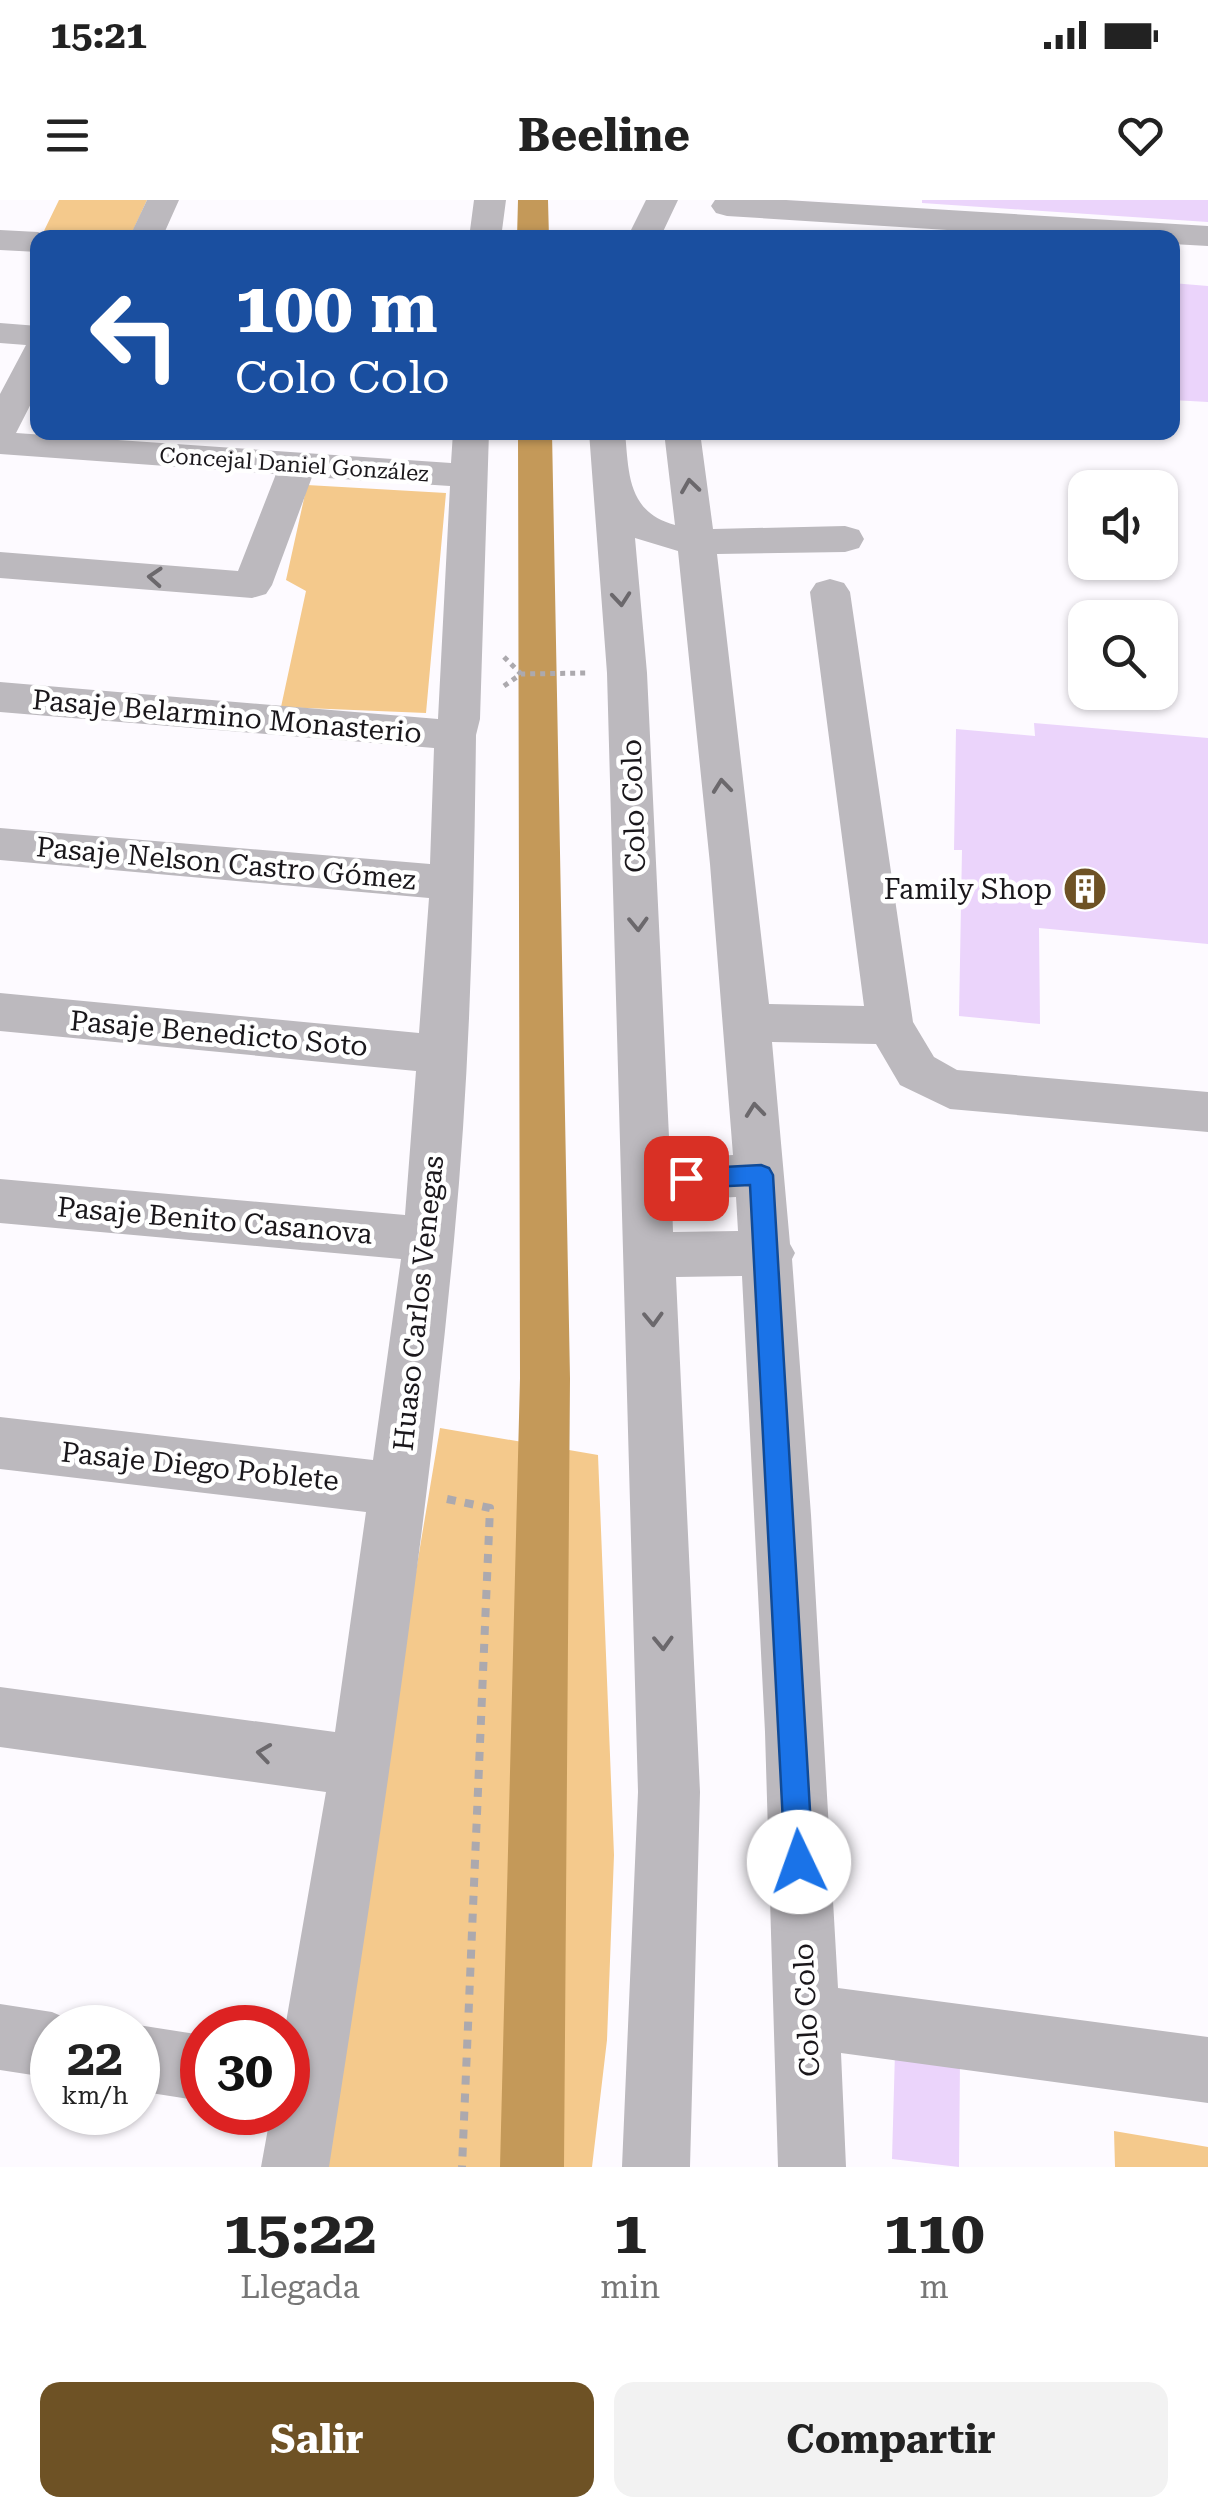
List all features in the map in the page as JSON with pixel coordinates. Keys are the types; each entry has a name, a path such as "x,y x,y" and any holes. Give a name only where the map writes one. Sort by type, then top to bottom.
{"street":[{"path":"149,230 163,200"},
{"path":"486,230 490,200"},
{"path":"648,230 662,200"},
{"path":"724,213 1082,230"},
{"path":"724,213 751,230"},
{"path":"1180,235 1208,236"},
{"path":"0,240 30,242"},
{"path":"1180,264 1208,266"},
{"path":"0,333 30,335"},
{"path":"0,430 30,369"},
{"name":"Colo Colo","path":"608,440 628,674 669,1792 656,2167"},
{"name":"Colo Colo","path":"683,440 697,540 768,1254 812,2167"},
{"name":"Concejal Daniel González","path":"0,443 298,464 470,454"},
{"name":"Huaso Carlos Venegas","path":"310,2022 361,1766 429,1239 452,883 455,735 459,719 470,454"},
{"path":"4,575 252,584 298,464"},
{"path":"612,491 634,520 655,533 697,540 845,539"},
{"path":"830,592 890,1025 917,1071 950,1089 1208,1112"},
{"name":"Pasaje Belarmino Monasterio","path":"0,697 455,735"},
{"name":"Pasaje Nelson Castro Gómez","path":"0,844 452,883"},
{"name":"Pasaje Benedicto Soto","path":"0,1012 438,1054"},
{"path":"746,1022 890,1025"},
{"path":"648,1180 761,1175"},
{"name":"Pasaje Benito Casanova","path":"0,1201 429,1239"},
{"path":"650,1255 768,1254"},
{"name":"Pasaje Diego Poblete","path":"0,1443 399,1488"},
{"path":"0,1718 361,1766"},
{"path":"807,2016 1208,2070"},
{"path":"0,2037 30,2042"},
{"name":"Huaso Carlos Venegas","path":"295,2167 296,2135"}],"path":[{"path":"522,674 578,673"},
{"path":"399,1488 490,1508 462,2167"}],"shaded area":[{"path":"59,200 147,200 133,230 44,230"},
{"path":"307,485 446,493 426,713 281,707 306,591 286,580"},
{"path":"440,1428 598,1455 614,1855 607,2040 592,2167 316,2167"},
{"path":"1114,2131 1208,2147 1208,2167 1115,2167"}],"building":[{"path":"1208,200 1208,222 922,203"},
{"path":"1180,284 1208,286 1208,402 1180,400"},
{"name":"Family Shop","path":"1034,723 1208,738 1208,944 1039,928 1040,1024 959,1016 962,850 954,850 956,729 1035,736"},
{"path":"895,2052 960,2060 959,2167 892,2159"}],"waterway":[{"path":"533,200 533,230"},
{"path":"532,2167 545,1378 535,440"}],"place":[{"name":"Family Shop","path":"1085,889"}],"route":[{"path":"686,1178 761,1175 799,1862"}]}
